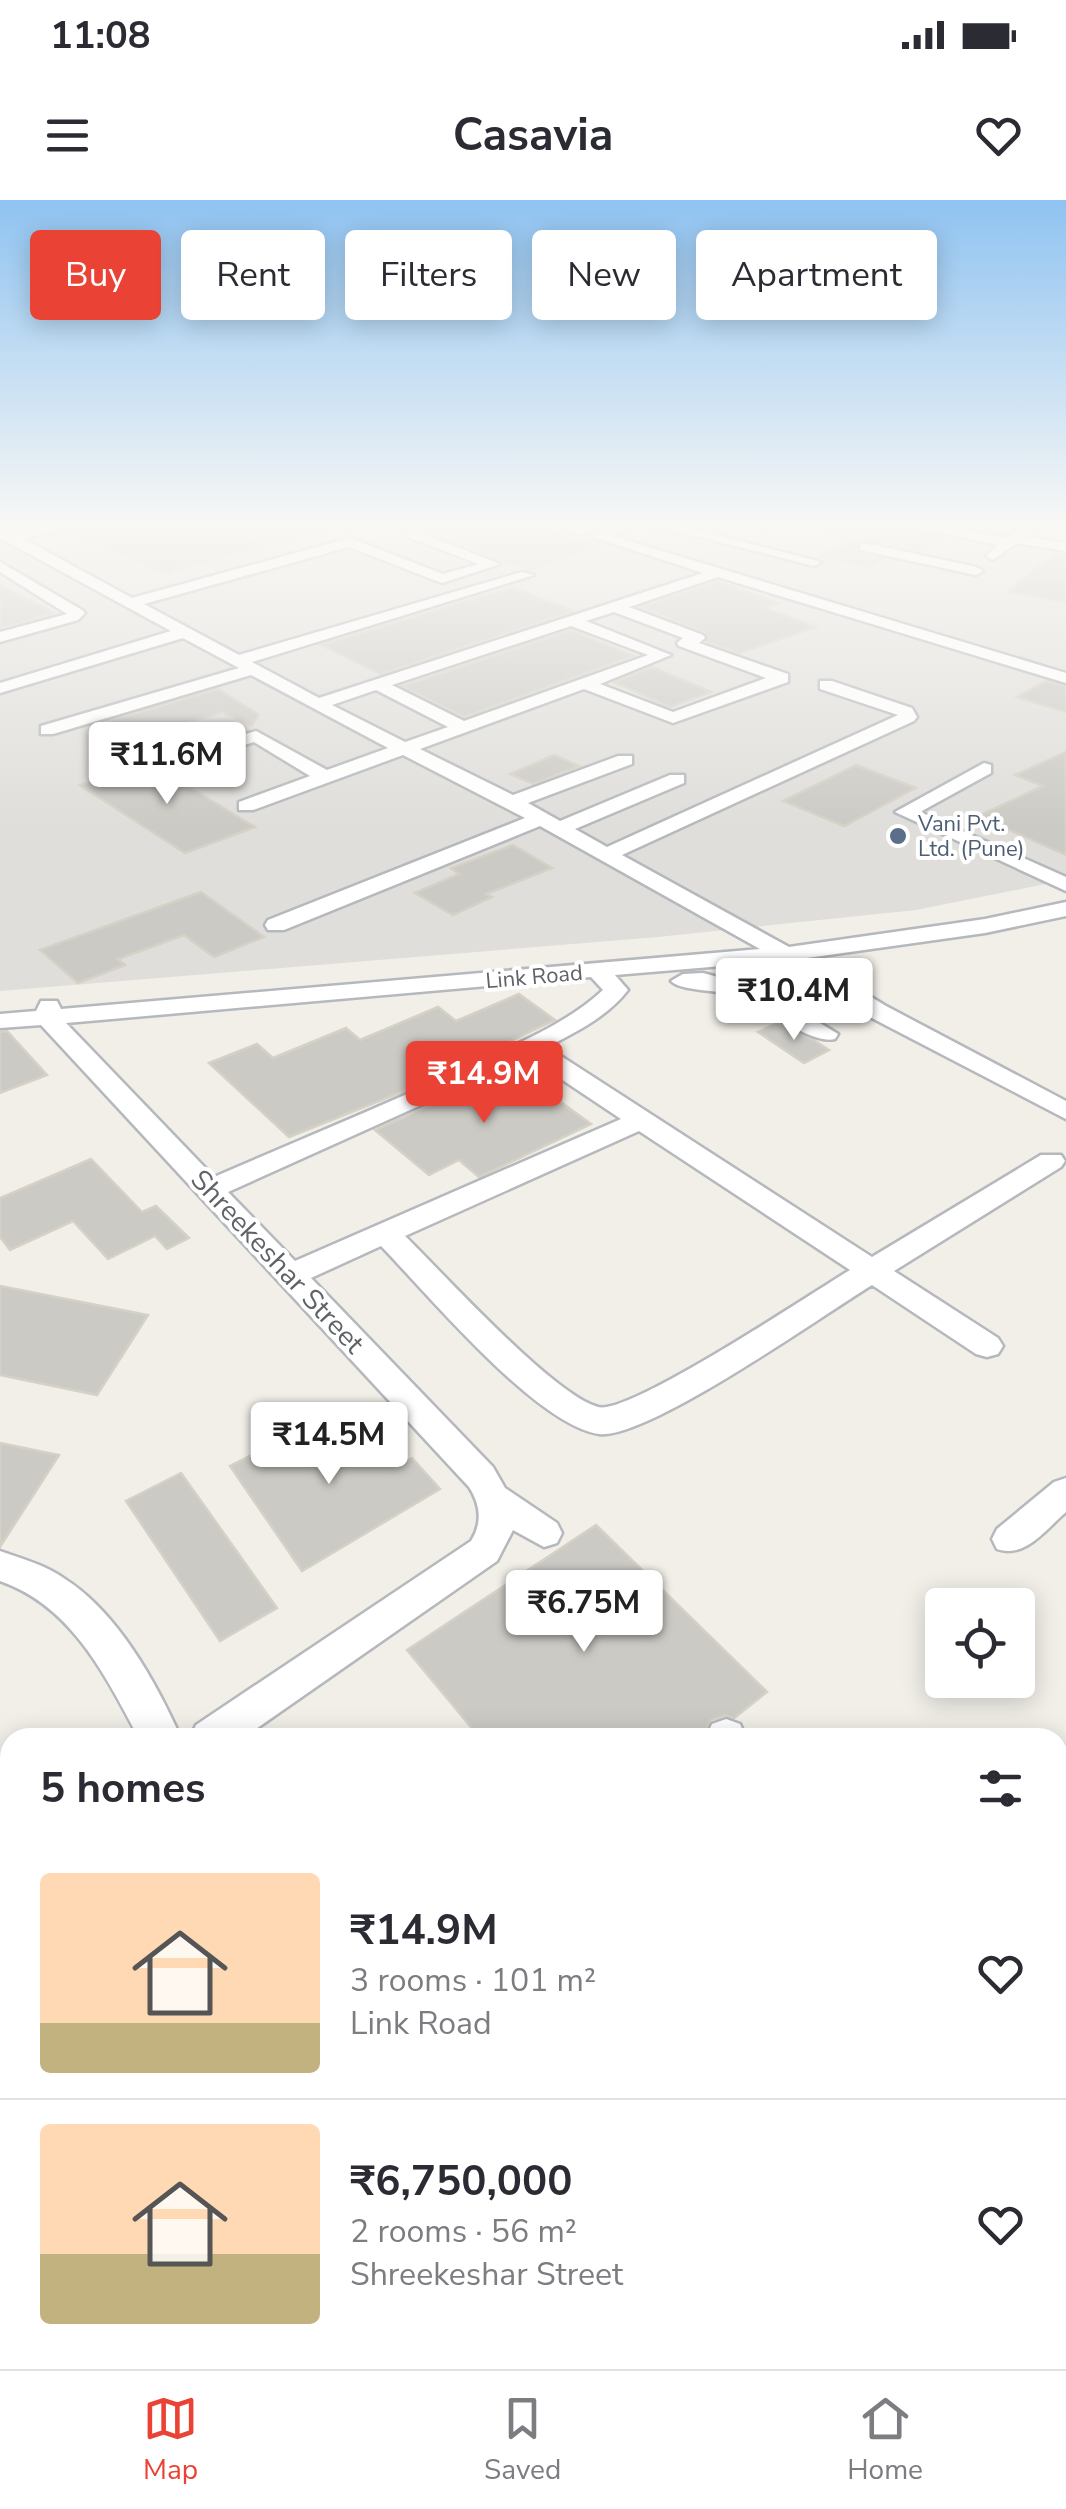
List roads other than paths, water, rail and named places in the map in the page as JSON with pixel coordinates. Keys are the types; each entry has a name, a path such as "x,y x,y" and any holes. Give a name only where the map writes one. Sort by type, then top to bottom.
{"street":[{"path":"0,637 66,624"},
{"path":"0,652 74,624"},
{"path":"170,624 606,854 785,954 877,1012 1066,1111"},
{"path":"47,730 371,624"},
{"path":"316,704 556,624"},
{"path":"246,806 662,656 580,624"},
{"path":"658,653 697,638 662,624"},
{"path":"887,624 1066,678"},
{"path":"0,688 184,632"},
{"path":"588,684 672,718 782,678 684,643"},
{"path":"177,655 208,645"},
{"path":"376,684 467,729"},
{"path":"606,854 908,717 906,712 826,685"},
{"path":"385,739 446,718"},
{"path":"178,760 256,736 326,778"},
{"path":"510,802 625,760"},
{"path":"984,769 906,812 1063,885"},
{"path":"276,925 677,778"},
{"name":"Link Road","path":"0,1021 48,1009 883,931 1063,885"},
{"name":"Link Road","path":"0,1005 48,1009 785,954 951,932 1066,909"},
{"path":"596,970 616,990"},
{"path":"210,1189 530,1047 590,1016 607,1004 616,990 700,979 724,980 826,1034"},
{"name":"Shreekeshar Street","path":"48,1009 210,1189 481,1476 495,1498 544,1533"},
{"path":"530,1047 987,1346"},
{"path":"290,1275 641,1120"},
{"path":"385,1233 540,1384 574,1412 596,1421 620,1418 663,1399 1051,1161"},
{"path":"1010,1539 1066,1492"},
{"path":"225,1728 484,1551 498,1526 495,1498"},
{"path":"0,1566 28,1572 60,1592 86,1616 155,1728"}],"place":[{"name":"Vani Pvt. Ltd. (Pune)","path":"898,836"}]}
